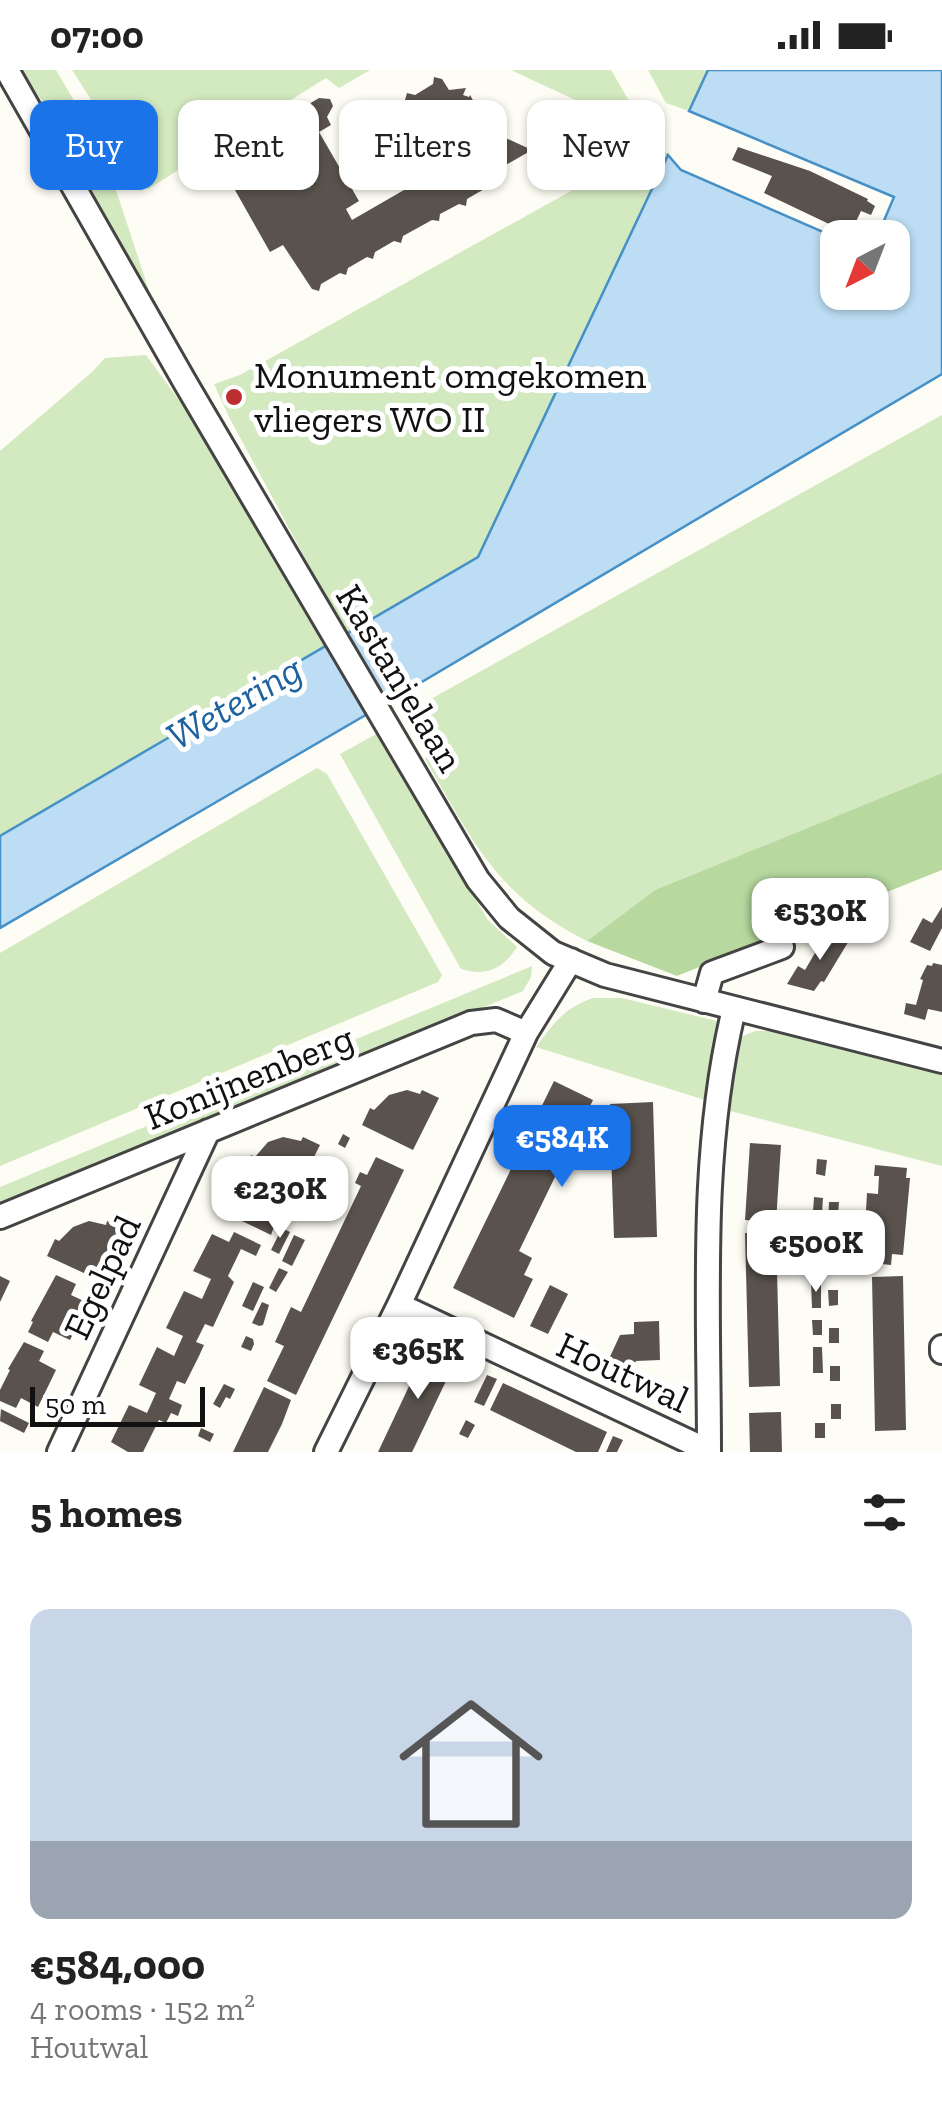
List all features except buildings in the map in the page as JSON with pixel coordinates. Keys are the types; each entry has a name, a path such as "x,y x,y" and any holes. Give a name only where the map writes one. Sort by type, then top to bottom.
{"street":[{"name":"Kastanjelaan","path":"7,70 186,384 478,880 509,918 553,952 606,975 942,1061"},
{"path":"704,1001 712,973 782,947"},
{"path":"326,1452 526,1033 571,960"},
{"path":"709,1451 708,1219 714,1112 734,1009"},
{"name":"Konijnenberg","path":"0,1217 471,1023 496,1020 526,1033"},
{"name":"Egelpad","path":"59,1452 208,1131"},
{"name":"Houtwal","path":"399,1305 709,1451"}],"green space":[{"path":"23,70 56,70 74,100 42,100"},
{"path":"72,70 370,70 339,88 326,78 291,100 178,100 178,170 158,183 158,100 91,100"},
{"path":"511,70 611,70 629,100 575,100"},
{"path":"648,70 708,70 689,111 664,100"},
{"path":"85,190 116,190 153,303"},
{"path":"573,190 651,190 478,557 346,634 214,384 240,375"},
{"path":"146,355 211,444 327,645 0,836 0,451 105,358"},
{"path":"942,415 942,773 655,890 587,941 530,905 490,864 458,816 425,759 433,748 428,733 413,727 402,715"},
{"path":"378,733 488,920 517,947 493,969 461,969 340,754"},
{"path":"317,768 327,774 442,975 438,982 0,1166 0,953"},
{"path":"942,773 942,870 677,976 587,941 655,890"},
{"path":"532,966 523,991 0,1206 0,1187"},
{"path":"593,998 622,998 721,1022 705,1100 536,1047 567,1012"},
{"path":"755,1031 779,1031 942,1073 942,1166 730,1111 738,1045 743,1036"}],"water":[{"name":"Wetering","path":"708,70 942,70 942,374 0,928 0,836 478,557 651,190 665,190 668,155 681,170 820,231 820,310 910,310 910,220 884,220 894,197 689,111"}],"place":[{"name":"Monument omgekomen vliegers WO II","path":"234,397"}]}
